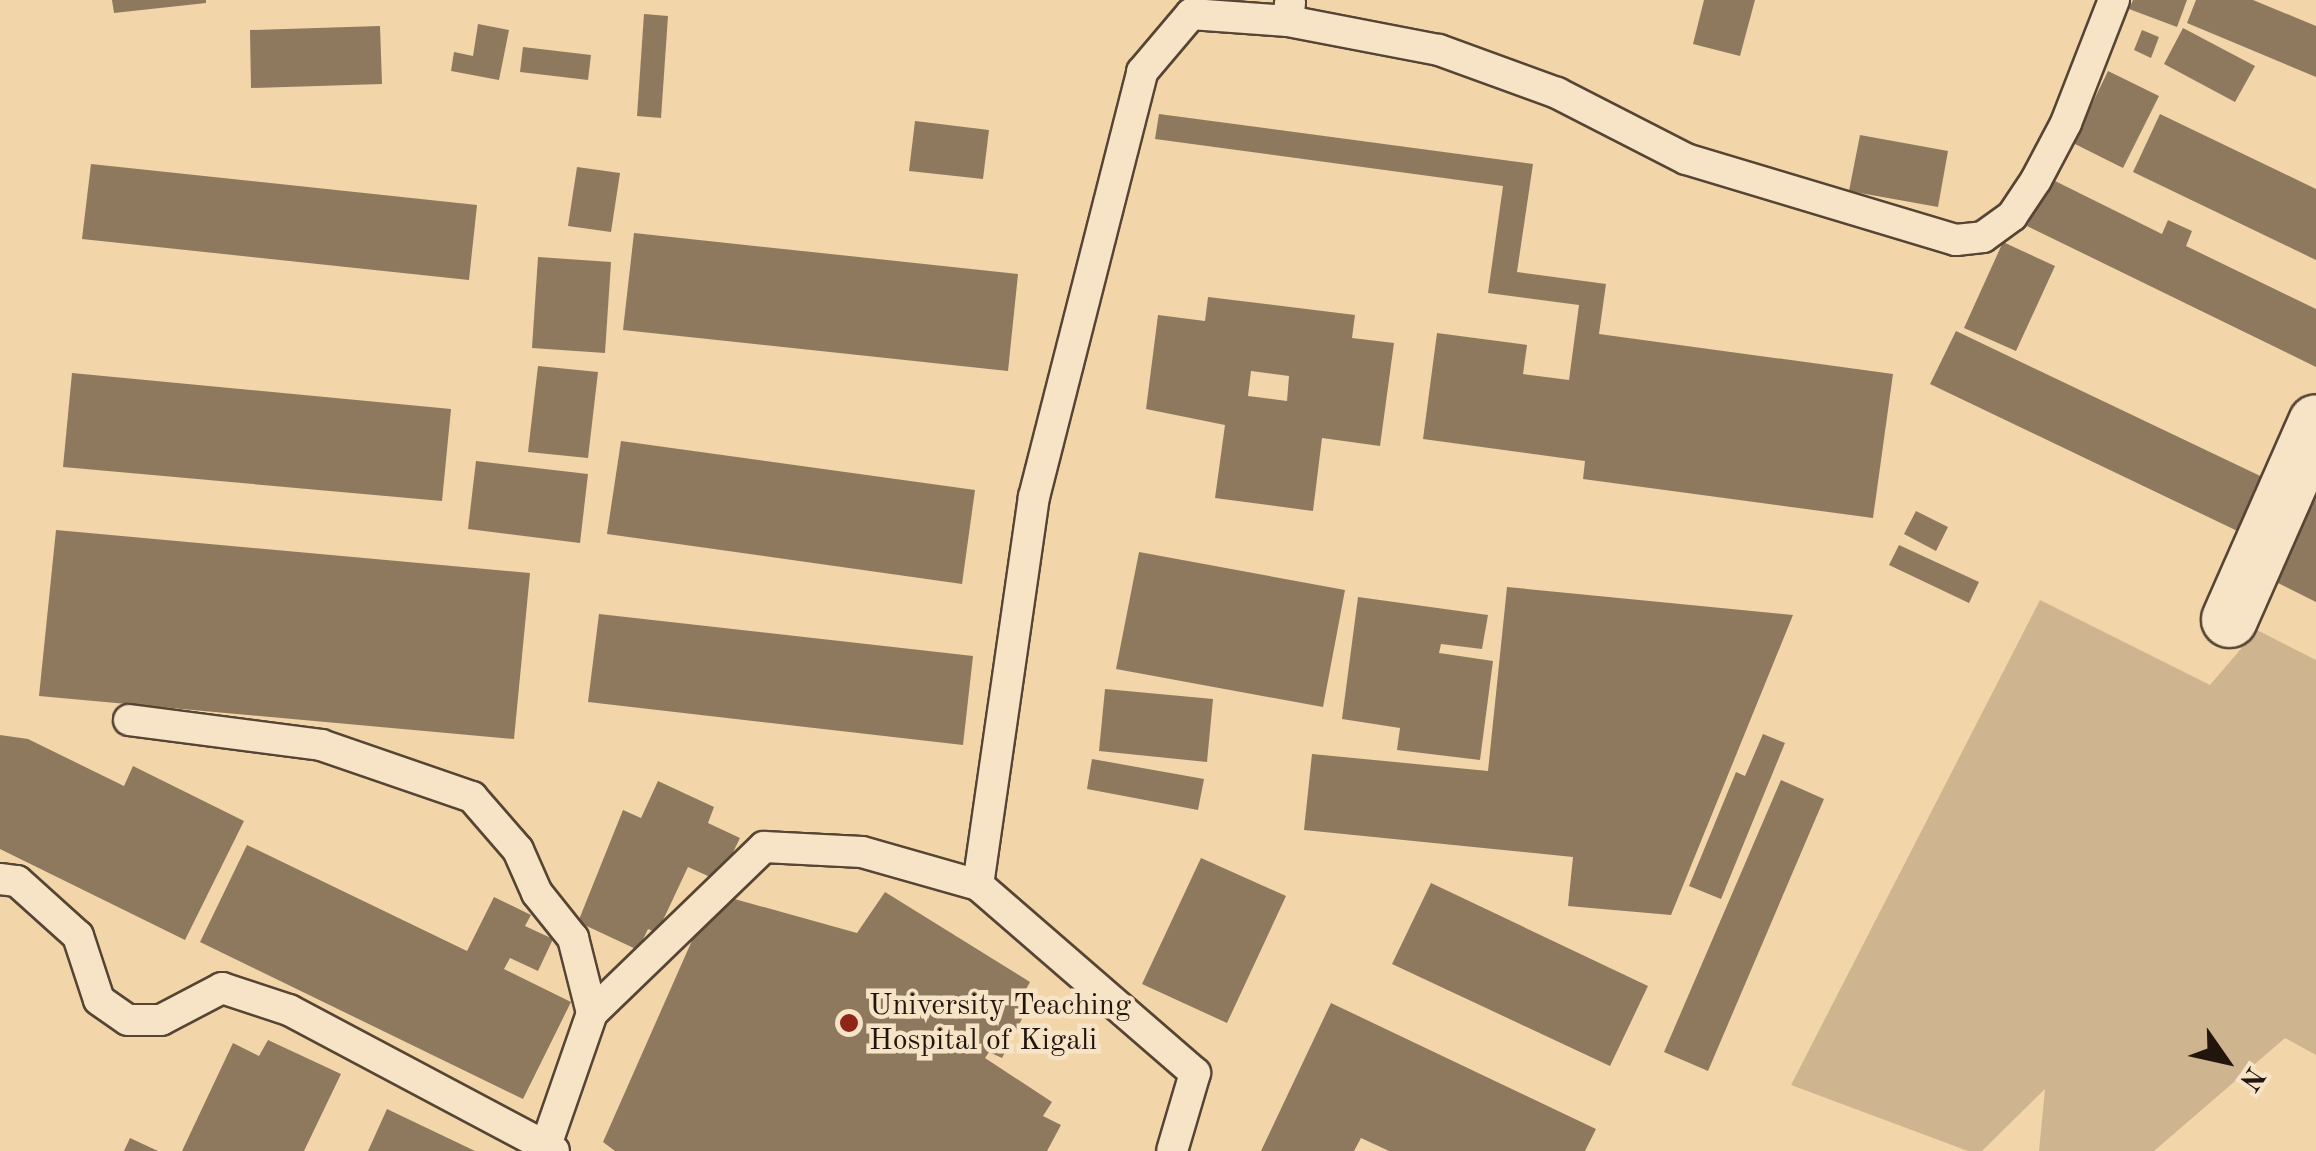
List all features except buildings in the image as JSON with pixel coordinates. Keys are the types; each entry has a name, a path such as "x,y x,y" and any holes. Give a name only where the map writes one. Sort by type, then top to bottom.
{"street":[{"path":"2229,618 2316,422"}],"lane":[{"path":"978,885 1034,497 1142,72 1191,14 1289,10 1439,50 1558,93 1686,159 1956,240 1983,237 2012,216 2036,180 2066,123 2114,0"},
{"path":"129,720 321,745 472,797 518,850 537,894 573,938 592,1013"},
{"path":"0,879 17,880 78,936 99,1000 128,1020 161,1020 222,988 289,1010 548,1150 592,1013 764,847 862,852 978,885 1195,1074 1172,1151"}],"shaded area":[{"path":"2040,600 2210,685 2257,630 2316,660 2316,1055 2285,1038 2154,1151 2039,1151 2045,1089 1982,1151 1968,1151 1791,1085"}],"place":[{"name":"University Teaching Hospital of Kigali","path":"849,1023"}]}
